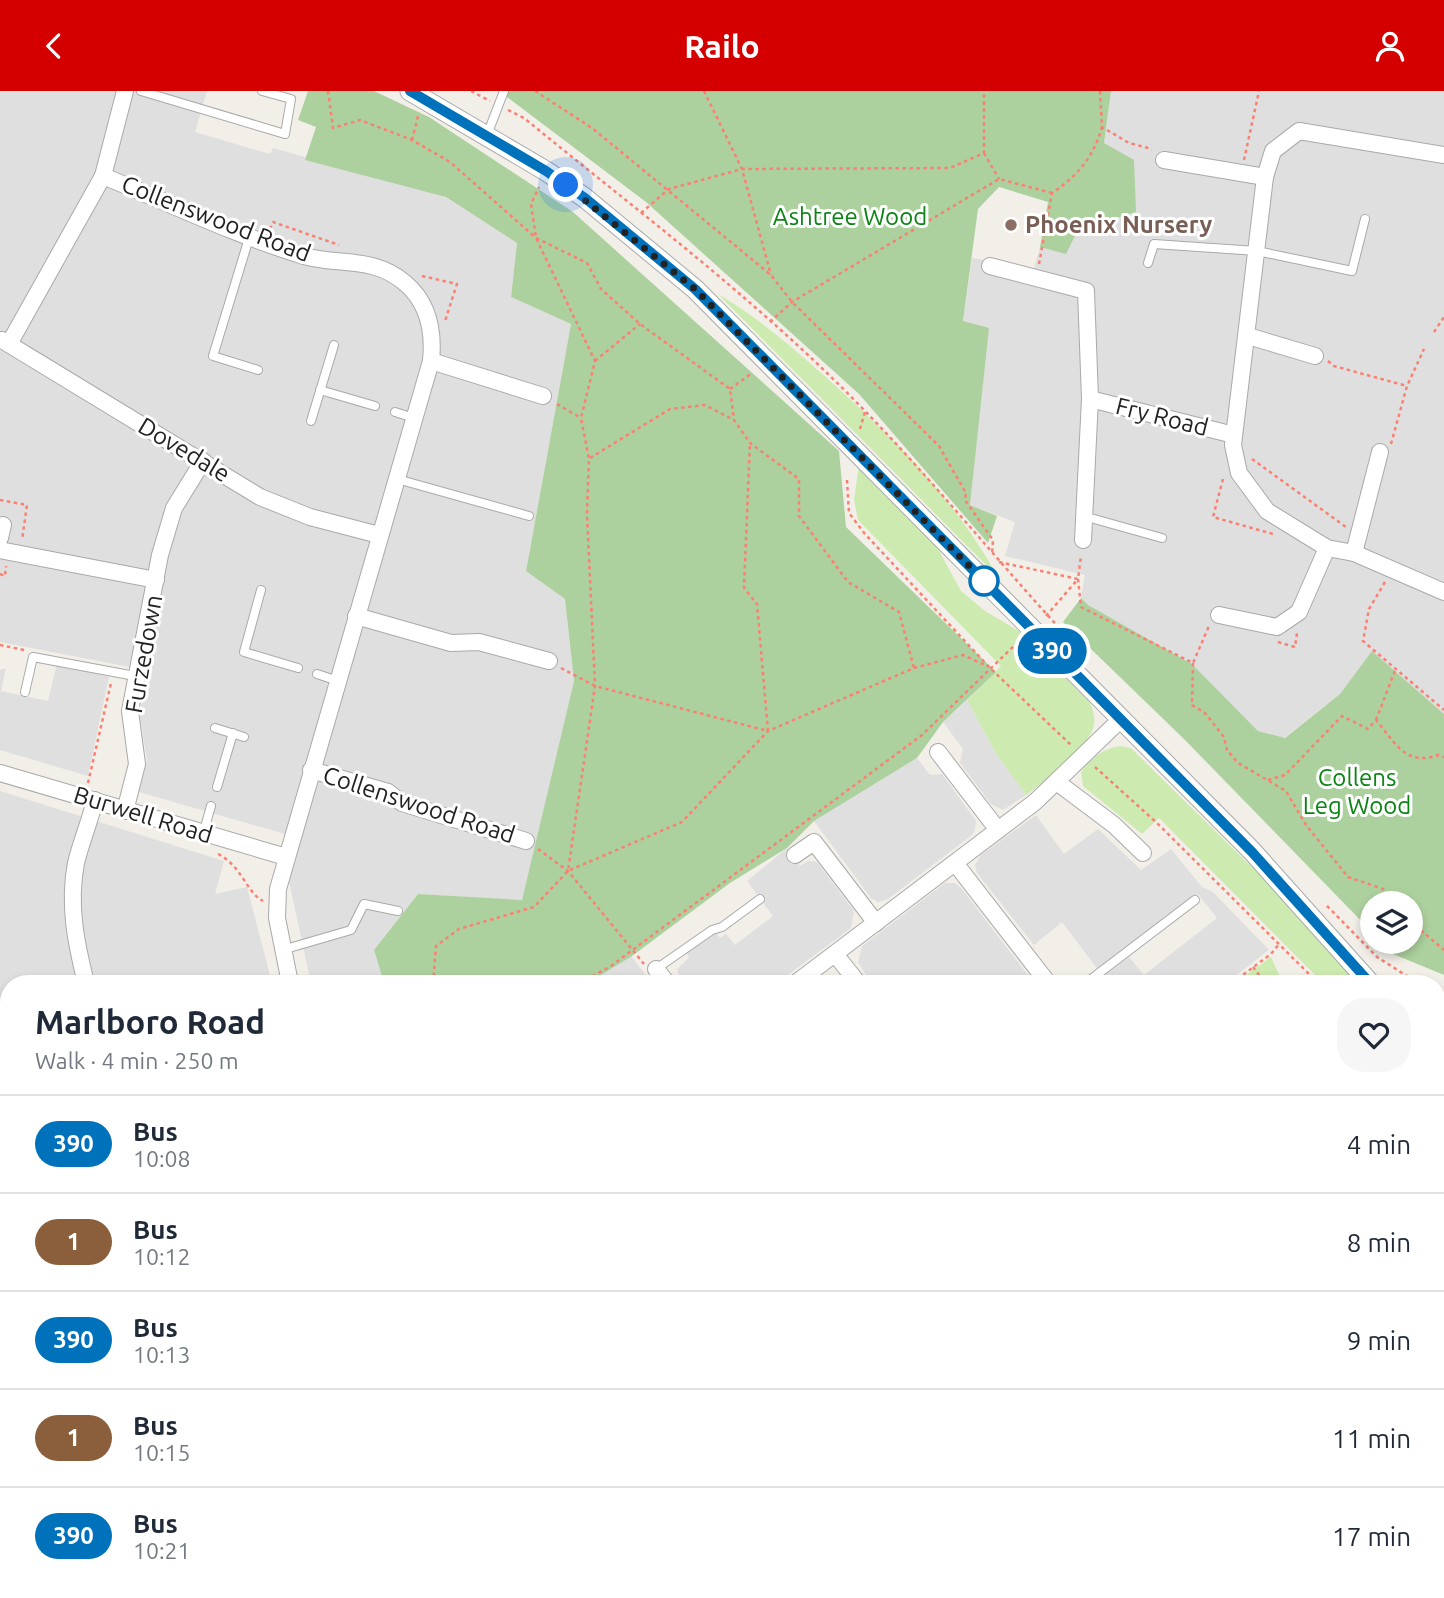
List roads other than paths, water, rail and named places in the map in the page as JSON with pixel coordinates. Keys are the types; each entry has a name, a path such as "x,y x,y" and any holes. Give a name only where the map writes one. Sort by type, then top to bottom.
{"street":[{"name":"Collenswood Road","path":"5,342 103,176 124,91"},
{"path":"416,95 487,135 585,198 695,289 1252,852 1363,975"},
{"path":"1444,155 1299,131 1273,152 1265,177 1233,445 1239,473 1267,511 1326,548 1354,553 1444,592"},
{"path":"1164,160 1265,177"},
{"name":"Collenswood Road","path":"103,176 257,238 315,258 379,266 404,281 423,304 429,317 433,341 431,361 285,857 277,907 288,975"},
{"name":"Fry Road","path":"990,267 1037,276 1086,291 1090,399 1087,517 1083,540"},
{"path":"1248,336 1315,356"},
{"name":"Dovedale","path":"5,342 279,505 310,517 379,535"},
{"path":"431,361 543,396"},
{"name":"Fry Road","path":"1090,399 1234,435"},
{"path":"1354,553 1380,451"},
{"name":"Furzedown","path":"125,811 137,764 130,711 156,580 174,508 203,461"},
{"path":"1219,615 1276,627 1299,613 1326,548"},
{"name":"Furzedown","path":"0,551 156,580"},
{"path":"356,617 452,643 479,642 549,661"},
{"path":"807,975 1058,783 1121,720"},
{"path":"939,752 998,830"},
{"name":"Collenswood Road","path":"311,769 388,792 402,803 526,841"},
{"name":"Burwell Road","path":"0,773 285,857"},
{"path":"1058,783 1114,825 1143,853"},
{"path":"84,975 73,919 74,878 90,798"},
{"path":"795,855 814,842 876,923"},
{"path":"955,863 1042,975"},
{"path":"835,954 852,975"},
{"path":"656,969 661,975"}],"lane":[{"path":"141,91 285,134 291,99 262,91"},
{"path":"487,135 503,91"},
{"path":"1148,263 1154,244 1257,251 1352,271 1364,219"},
{"path":"257,238 213,356 258,370"},
{"path":"311,421 334,345"},
{"path":"320,390 375,406"},
{"path":"395,412 414,418"},
{"path":"395,479 529,516"},
{"path":"1087,517 1162,538"},
{"path":"261,590 244,652 298,668"},
{"path":"25,692 33,657 135,676"},
{"path":"317,674 338,681"},
{"path":"215,728 244,737"},
{"path":"217,787 233,733"},
{"path":"203,834 211,806"},
{"path":"656,969 760,899"},
{"path":"1097,975 1195,900"},
{"path":"282,950 351,930 364,904 398,911"}],"place":[{"name":"Phoenix Nursery","path":"1011,225"}],"park label":[{"name":"Ashtree Wood","path":"850,217"},
{"name":"Collens Leg Wood","path":"1357,792"}]}
